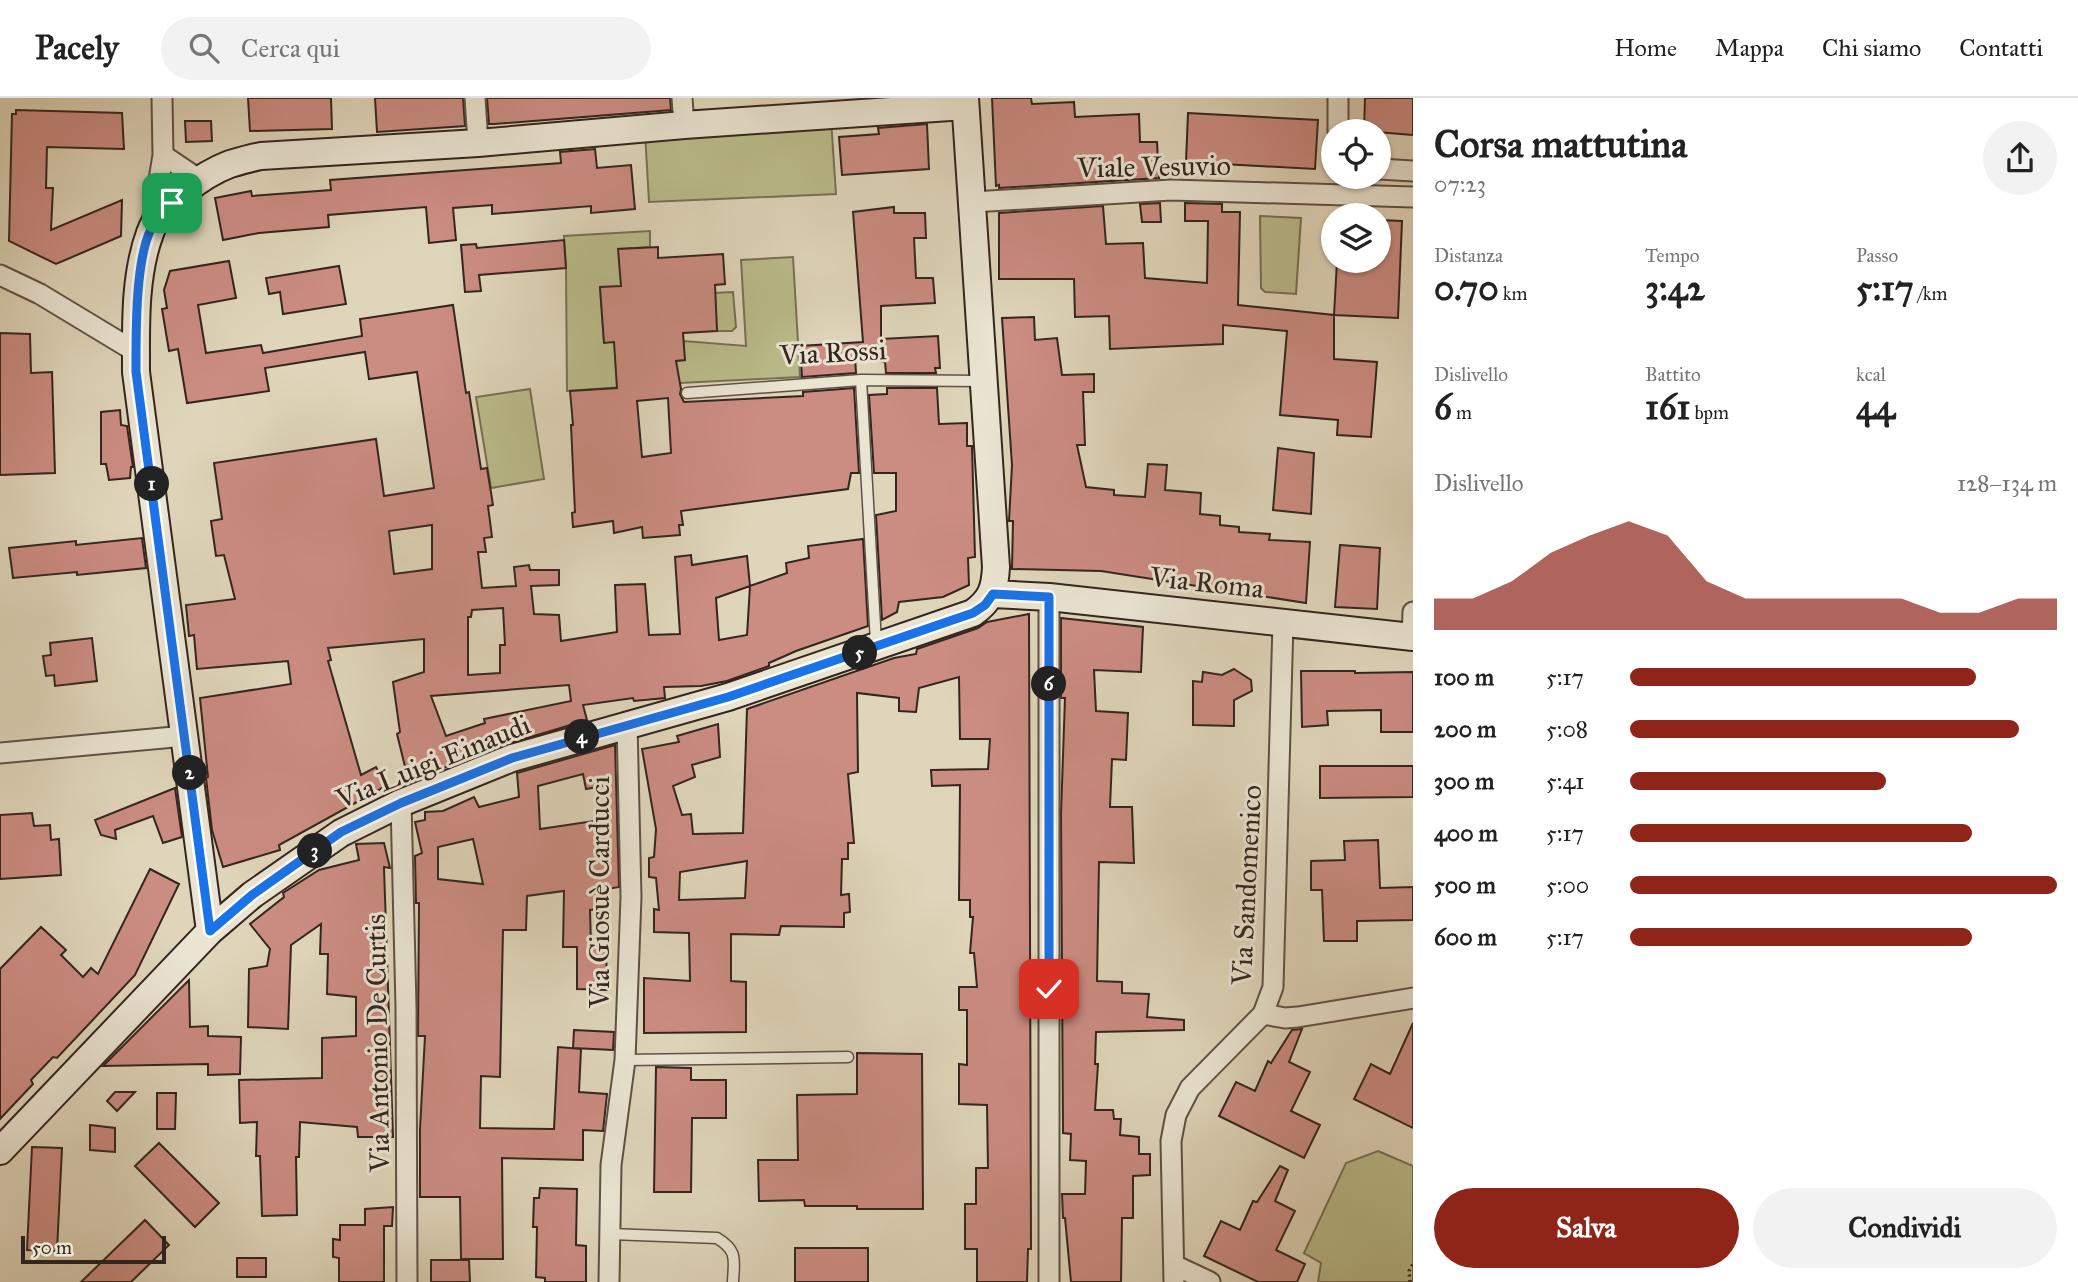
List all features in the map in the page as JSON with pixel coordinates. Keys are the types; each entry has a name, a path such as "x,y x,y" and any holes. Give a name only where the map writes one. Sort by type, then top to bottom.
{"street":[{"path":"162,98 166,192 150,231 141,264 136,372 210,931"},
{"path":"475,98 478,144"},
{"path":"682,98 684,125"},
{"path":"1338,98 1338,119"},
{"path":"166,192 200,180 228,165 261,156 478,144 965,102 996,567 993,594"},
{"path":"163,155 200,180"},
{"path":"1391,170 1413,171"},
{"name":"Viale Vesuvio","path":"973,201 1171,190 1321,185"},
{"name":"Viale Vesuvio","path":"1362,189 1413,197"},
{"path":"0,275 40,294 136,352"},
{"name":"Via Luigi Einaudi","path":"0,1151 210,931 252,895 341,832 401,803 512,758 728,697 973,613 985,605 993,594"},
{"name":"Via Roma","path":"993,594 1049,597 1283,622 1412,629"},
{"path":"1049,597 1049,1282"},
{"name":"Via Sandomenico","path":"1174,1273 1171,1141 1176,1115 1190,1088 1264,1014 1273,987 1283,622"},
{"name":"Via Giosuè Carducci","path":"608,1282 611,1165 625,1060 631,897 627,724"},
{"path":"0,753 185,736"},
{"name":"Via Antonio De Curtis","path":"401,803 406,1020 407,1282"},
{"path":"1264,1014 1285,1018 1298,1017 1413,998"},
{"path":"1174,1273 1210,1282"}],"lane":[{"name":"Via Rossi","path":"687,393 861,380 982,381"},
{"path":"861,380 876,647"},
{"path":"625,1060 848,1057"},
{"path":"611,1234 717,1238 734,1253 733,1282"}],"path":[{"path":"1410,1282 1409,1271 1413,1264"}],"green space":[{"path":"830,104 836,194 649,202 644,115"},
{"path":"1260,216 1301,218 1296,294 1265,292 1261,288"},
{"path":"650,231 650,247 619,249 651,293 600,288 604,342 614,342 650,362 684,360 684,341 746,346 741,260 793,257 800,377 567,391 564,236"},
{"path":"733,292 736,327 732,331 717,331 715,293"},
{"path":"530,389 544,479 491,488 476,397"},
{"path":"1378,1151 1413,1166 1413,1282 1318,1282 1321,1263 1304,1253 1346,1163"}],"building":[{"path":"248,98 331,98 332,129 250,131"},
{"path":"375,98 463,98 465,126 377,132"},
{"path":"487,98 670,98 671,110 489,124"},
{"path":"992,98 1031,98 1032,104 1074,102 1075,117 1139,114 1140,142 1157,142 1159,178 999,188 999,185 996,186"},
{"path":"1365,98 1413,98 1413,135 1391,133 1391,119 1364,119"},
{"path":"16,110 122,113 124,149 47,147 46,188 53,188 51,230 122,200 121,236 56,264 9,241 12,114 16,114"},
{"path":"1188,113 1318,120 1315,169 1186,162"},
{"path":"185,121 211,121 212,141 186,142"},
{"path":"927,124 929,169 842,175 839,137 879,134 878,128"},
{"path":"595,149 597,168 631,165 635,209 591,213 591,206 492,214 492,205 453,208 456,240 429,243 426,207 328,215 329,227 259,233 223,240 215,198 251,191 252,196 331,190 330,180 561,163 560,152"},
{"path":"1160,203 1161,222 1142,222 1140,204"},
{"path":"1185,203 1222,204 1222,212 1240,212 1238,305 1334,315 1334,359 1377,362 1371,437 1337,435 1338,420 1280,415 1287,331 1223,325 1223,344 1110,349 1109,316 1075,317 1074,279 999,279 999,213 1103,206 1106,244 1143,243 1145,278 1207,283 1208,221 1185,221"},
{"path":"894,207 894,213 925,213 926,238 914,238 916,278 933,278 935,303 881,306 881,339 938,336 940,368 935,368 936,373 886,373 885,362 855,357 856,373 802,377 800,346 863,342 853,212"},
{"path":"1391,221 1402,221 1398,318 1334,315 1336,273 1391,273"},
{"path":"564,240 566,268 479,275 481,291 465,292 461,245 476,244 477,248"},
{"path":"658,247 658,258 723,254 725,284 715,285 717,331 683,333 685,360 676,361 680,394 684,402 803,396 803,392 854,388 859,473 851,473 848,489 681,511 683,525 679,525 680,535 643,538 642,527 614,533 613,521 573,527 572,513 575,512 570,391 617,388 614,342 604,343 600,287 621,286 618,249","holes":["668,398 671,453 642,457 637,401"]},
{"path":"229,261 236,298 198,305 206,353 261,345 263,353 362,336 360,319 453,305 481,469 487,468 493,505 488,506 492,537 484,538 486,552 478,552 482,588 516,586 514,567 529,565 530,570 559,570 559,585 531,586 534,614 559,615 561,641 617,632 615,585 645,584 649,635 680,634 675,557 691,555 692,565 747,556 750,586 787,573 786,563 809,558 808,546 863,539 868,626 796,651 769,663 769,666 727,681 701,686 664,687 665,698 634,701 633,698 583,705 587,720 451,758 453,764 409,783 397,734 400,732 393,682 424,672 424,639 328,648 331,660 328,661 361,775 376,767 386,786 279,845 280,850 223,867 212,830 200,698 291,684 288,661 197,669 194,635 189,636 186,605 235,599 224,555 216,556 211,521 222,519 214,463 376,439 384,496 434,488 417,372 369,379 365,352 265,368 269,391 187,403 178,349 169,351 162,309 167,308 164,290 170,271","holes":["432,525 432,569 394,574 389,531","750,586 747,635 719,640 716,598","503,608 505,645 500,645 500,673 468,675 468,617 471,617 472,610","569,685 571,701 484,719 485,723 446,736 431,696"]},
{"path":"339,266 346,304 283,314 280,292 269,294 266,278"},
{"path":"1034,317 1035,340 1057,338 1062,375 1094,374 1094,392 1083,392 1085,445 1077,445 1086,487 1114,490 1114,495 1145,497 1148,464 1167,465 1165,490 1201,493 1200,514 1220,516 1220,525 1239,527 1239,532 1270,534 1269,540 1310,542 1306,603 1101,571 1012,569 1013,521 1009,521 1012,465 1002,318"},
{"path":"0,333 30,334 31,373 52,372 55,473 0,475"},
{"path":"887,388 937,388 939,424 967,423 967,446 972,446 975,557 968,558 969,585 943,597 899,602 897,612 882,620 876,515 896,511 896,473 874,473 869,395 887,394"},
{"path":"120,410 121,425 127,426 133,467 130,478 109,480 106,464 101,464 101,412"},
{"path":"1278,448 1314,453 1311,514 1273,510"},
{"path":"142,538 146,568 13,578 9,548"},
{"path":"1340,545 1380,548 1377,609 1335,607"},
{"path":"1029,614 1031,1249 1028,1249 1027,1282 977,1282 977,1249 965,1249 965,1204 976,1204 976,1168 988,1168 987,1105 959,1104 959,1064 967,1065 967,1010 959,1010 959,987 977,987 974,953 970,953 973,917 970,917 970,900 959,900 960,785 932,786 931,770 988,769 990,739 960,739 959,677 919,688 916,712 899,711 899,698 857,693 858,772 848,774 854,843 848,843 848,859 842,859 841,895 849,894 850,912 844,913 844,927 781,926 779,935 731,934 731,981 746,982 746,1032 644,1033 644,978 690,981 689,933 654,932 654,909 659,910 656,878 649,877 649,858 654,857 656,829 642,749 679,742 677,736 718,724 720,757 692,765 695,777 673,786 682,815 691,814 693,834 743,833 747,709 894,658 916,654 917,649 978,628 987,622","holes":["747,861 745,898 679,900 680,872"]},
{"path":"1061,618 1143,627 1141,672 1094,670 1096,711 1128,713 1126,760 1112,759 1110,807 1132,807 1134,863 1099,862 1097,981 1122,982 1122,993 1149,994 1147,1017 1184,1020 1184,1030 1096,1032 1095,1064 1098,1064 1095,1110 1113,1110 1114,1119 1121,1119 1120,1135 1139,1137 1139,1154 1150,1154 1150,1175 1133,1176 1133,1218 1122,1218 1121,1282 1071,1282 1063,1218 1062,1194 1085,1194 1086,1161 1070,1160 1071,1134 1063,1133 1061,814 1065,698 1061,698"},
{"path":"92,638 97,681 55,686 54,675 46,676 43,656 51,655 50,643"},
{"path":"1234,669 1251,680 1252,691 1234,700 1234,726 1193,725 1193,681 1202,682 1203,672 1222,675"},
{"path":"1301,671 1413,672 1413,732 1381,732 1381,710 1327,711 1328,725 1302,727"},
{"path":"615,745 619,887 602,890 603,909 590,910 591,946 606,945 607,990 577,989 577,947 563,947 564,891 527,896 526,930 503,930 500,1077 481,1076 480,1128 554,1129 558,1047 581,1049 579,1092 607,1094 603,1131 583,1130 583,1160 502,1158 503,1259 461,1259 460,1197 420,1197 420,1129 425,1036 418,1036 419,903 416,903 415,856 422,853 415,822 425,820 425,812 443,811 474,797 479,807 519,797 517,773","holes":["583,774 586,789 608,785 608,819 540,829 538,786","473,839 483,884 438,879 438,847"]},
{"path":"1320,766 1413,766 1413,797 1320,798"},
{"path":"175,788 182,837 163,843 153,816 115,830 116,839 101,835 95,820"},
{"path":"32,813 34,826 50,825 51,840 59,839 61,875 0,879 0,815"},
{"path":"1378,840 1380,888 1413,887 1413,920 1357,921 1357,941 1324,941 1322,890 1311,890 1311,861 1345,860 1344,841"},
{"path":"384,843 390,868 384,867 393,1137 358,1137 357,1127 300,1122 299,1157 296,1157 297,1215 262,1216 260,1156 256,1156 257,1122 240,1123 239,1080 322,1078 322,1038 356,1036 356,997 327,994 328,954 320,954 321,924 291,945 288,1029 248,1027 249,969 267,966 270,949 250,924 284,897 283,893 319,870 359,860 356,844"},
{"path":"150,869 179,884 135,975 57,1058 53,1057 31,1080 33,1084 0,1119 0,969 41,927 66,950 61,955 83,977 91,968 98,974"},
{"path":"189,980 190,1027 208,1026 208,1036 241,1037 240,1074 208,1075 208,1064 103,1066"},
{"path":"1413,1023 1413,1128 1354,1099 1371,1064 1390,1074"},
{"path":"1302,1029 1289,1062 1310,1072 1291,1111 1320,1125 1304,1158 1219,1116 1236,1082 1255,1091 1268,1061 1271,1063 1292,1030"},
{"path":"574,1030 614,1032 613,1050 573,1048"},
{"path":"857,1053 922,1054 923,1209 857,1209 857,1206 805,1206 804,1200 759,1201 758,1160 798,1160 797,1095 857,1094"},
{"path":"656,1067 691,1068 691,1080 726,1080 726,1118 692,1118 691,1192 654,1192"},
{"path":"115,1092 135,1092 117,1111 107,1101"},
{"path":"157,1093 176,1093 175,1129 157,1129"},
{"path":"90,1125 115,1128 115,1152 90,1150"},
{"path":"159,1143 219,1203 195,1227 135,1166"},
{"path":"32,1147 62,1148 57,1251 27,1250"},
{"path":"1280,1166 1288,1170 1275,1201 1295,1211 1276,1250 1305,1264 1297,1282 1258,1282 1204,1256 1221,1221 1240,1230 1253,1201 1257,1202"},
{"path":"540,1188 577,1189 576,1245 586,1246 586,1282 545,1282 545,1278 536,1277 537,1227 533,1227 534,1198 539,1198"},
{"path":"393,1207 392,1226 384,1226 384,1282 339,1282 339,1258 333,1257 333,1239 340,1240 340,1225 365,1225 365,1209"},
{"path":"145,1220 169,1245 131,1282 81,1282"},
{"path":"795,1248 868,1248 868,1282 795,1282"},
{"path":"237,1258 266,1258 266,1277 237,1277"},
{"path":"431,1260 469,1260 470,1282 431,1282"}],"route":[{"path":"172,203 150,231 141,264 136,324 136,372 210,931 252,895 341,832 401,803 512,758 728,697 876,647 973,613 985,605 993,594 1049,597 1049,989"}]}
